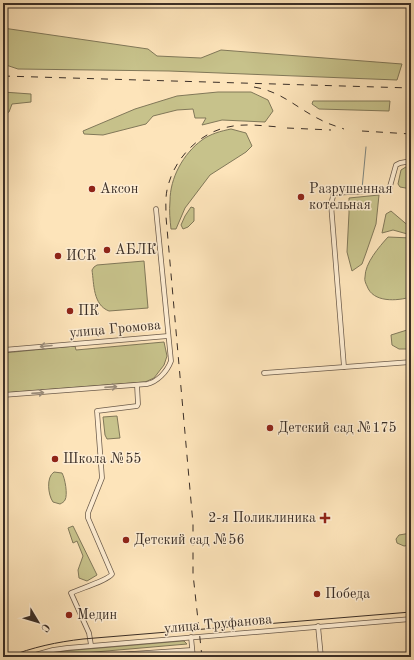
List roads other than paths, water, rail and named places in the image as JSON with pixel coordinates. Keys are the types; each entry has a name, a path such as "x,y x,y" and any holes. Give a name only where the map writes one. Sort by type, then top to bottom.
{"street":[{"path":"344,367 331,204 334,193 389,190 396,165 400,162 411,162"},
{"path":"156,209 168,336"},
{"name":"улица Громова","path":"3,350 168,336 171,361 155,381 147,384 3,395"},
{"path":"264,373 411,362"},
{"path":"91,645 89,633 71,593 109,578 112,574 88,518 88,514 102,478 97,411 137,406 137,385"},
{"name":"улица Труфанова","path":"28,657 53,650 91,645 411,619"},
{"path":"318,626 321,657"},
{"path":"191,637 193,657"},
{"path":"84,657 192,650"}],"waterway":[{"path":"362,189 366,147"}],"tram line":[{"path":"8,657 45,645 83,639 411,612"}],"railway":[{"path":"3,76 411,88"},
{"path":"254,87 264,89 281,96 329,124 344,129"},
{"path":"202,657 193,574 193,524 166,217 166,194 171,176 182,157 190,148 207,135 217,130 241,125 280,127"},
{"path":"287,128 331,130"},
{"path":"362,131 411,134"}],"place":[{"name":"Аксон","path":"92,189"},
{"name":"Разрушенная котельная","path":"301,197"},
{"name":"АБЛК","path":"107,250"},
{"name":"ИСК","path":"58,256"},
{"name":"ПК","path":"70,311"},
{"name":"Детский сад №175","path":"270,428"},
{"name":"Школа №55","path":"55,459"},
{"name":"2-я Поликлиника","path":"325,518"},
{"name":"Детский сад №56","path":"126,540"},
{"name":"Победа","path":"317,594"},
{"name":"Медин","path":"69,615"}]}
